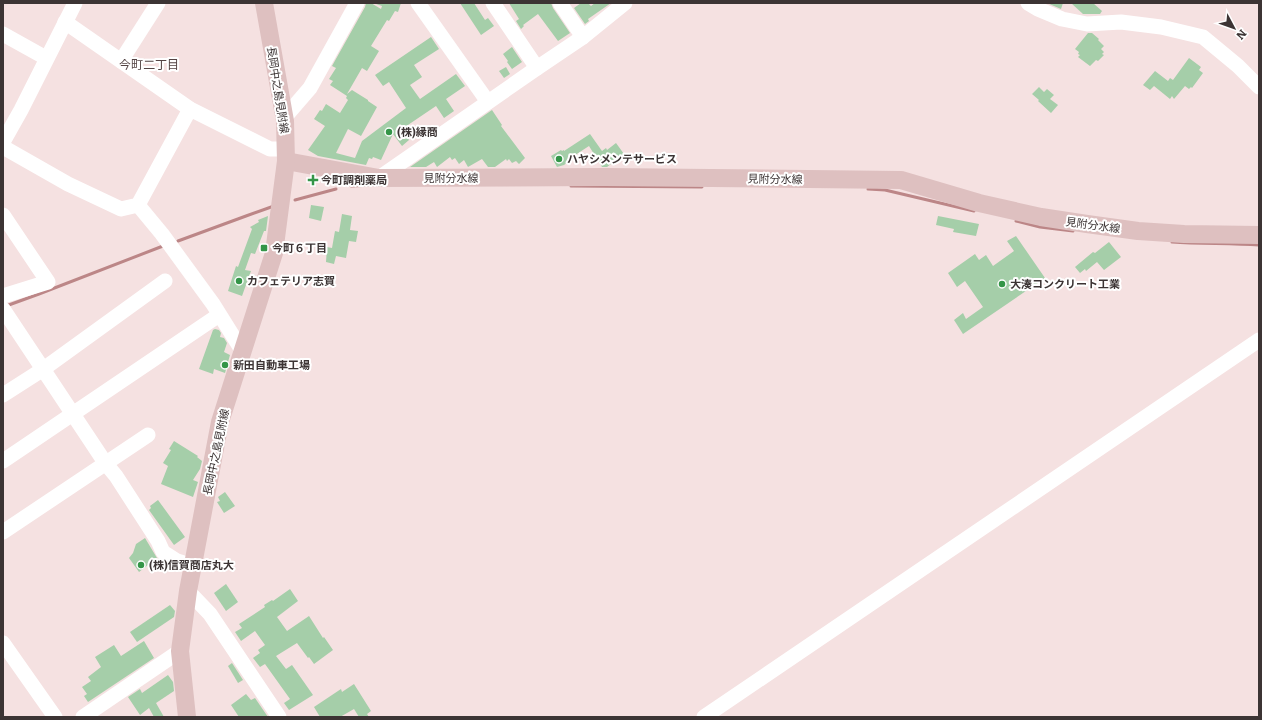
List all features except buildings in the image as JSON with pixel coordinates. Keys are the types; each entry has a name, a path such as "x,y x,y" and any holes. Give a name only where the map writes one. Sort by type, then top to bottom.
{"main road":[{"name":"長岡中之島見附線","path":"187,717 180,651 188,591 220,422 274,253 286,155 285,118 264,3"},
{"name":"見附分水線","path":"286,155 379,178 605,177 901,180 979,203 1040,217 1138,231 1184,234 1259,235"}],"street":[{"path":"3,142 21,110 75,3"},
{"path":"121,61 158,3"},
{"path":"285,118 310,88 357,3"},
{"path":"418,3 488,102"},
{"path":"493,3 537,68"},
{"path":"560,3 583,37"},
{"path":"379,178 583,37 625,3"},
{"path":"1028,3 1062,19 1087,24 1121,22 1161,27 1202,37 1238,66 1259,87"},
{"path":"65,22 190,109 270,149 286,155"},
{"path":"3,34 46,58"},
{"path":"3,147 68,184 121,209 138,205 190,109"},
{"path":"138,205 162,234 212,304 243,352"},
{"path":"3,214 48,282 3,296"},
{"path":"3,396 42,370 165,281"},
{"path":"3,309 42,370 120,483 158,541 163,552 177,561 193,566"},
{"path":"3,461 218,315"},
{"path":"704,717 1259,340"},
{"path":"3,532 148,435"},
{"path":"188,591 210,614 280,717"},
{"path":"3,643 55,717"},
{"path":"83,717 180,651"}],"waterway":[{"path":"351,186 373,185"},
{"path":"571,186 702,187"},
{"path":"295,200 336,189"},
{"path":"868,189 885,190 974,211"},
{"path":"178,241 274,206"},
{"path":"1016,221 1040,227 1073,231"},
{"path":"1172,242 1259,245"},
{"path":"6,306 163,246"}],"place":[{"name":"(株)縁商","path":"389,132"},
{"name":"ハヤシメンテサービス","path":"559,159"},
{"name":"今町調剤薬局","path":"313,180"},
{"name":"今町６丁目","path":"264,248"},
{"name":"カフェテリア志賀","path":"239,281"},
{"name":"大湊コンクリート工業","path":"1002,284"},
{"name":"新田自動車工場","path":"225,365"},
{"name":"(株)信賀商店丸大","path":"141,565"}],"district":[{"name":"今町二丁目","path":"149,65"}]}
